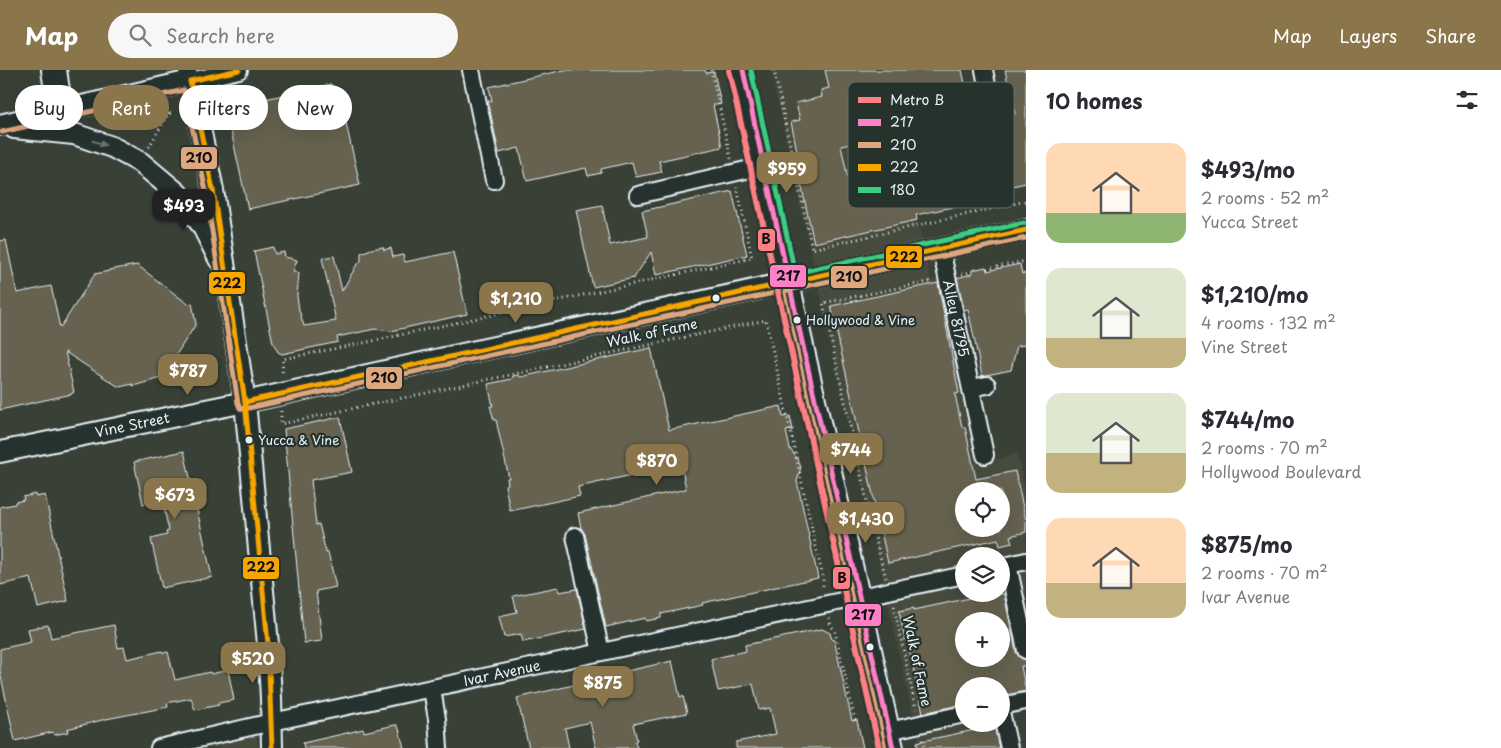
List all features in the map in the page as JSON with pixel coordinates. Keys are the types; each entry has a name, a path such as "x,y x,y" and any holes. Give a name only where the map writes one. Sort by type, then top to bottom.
{"highway":[{"path":"54,70 56,85"}],"main road":[{"path":"743,70 788,282 891,739"},
{"path":"83,105 188,76 213,190 245,402 268,644 272,748"},
{"path":"0,126 15,122"},
{"path":"0,126 74,134 112,147 140,162 177,193 202,225 220,261 230,300"},
{"name":"Vine Street","path":"0,452 245,402 1026,230"}],"street":[{"path":"188,76 239,70"},
{"path":"471,70 494,180"},
{"path":"638,195 764,166"},
{"name":"Alley 81795","path":"940,249 979,387 985,455"},
{"path":"575,536 601,652"},
{"path":"1010,565 1026,561"},
{"name":"Ivar Avenue","path":"159,748 272,722 955,577"},
{"path":"1010,586 1026,650"},
{"path":"432,689 439,748"},
{"path":"1010,704 1026,701"},
{"path":"891,739 955,717"},
{"path":"1005,732 1009,748"}],"path":[{"path":"774,70 812,249 999,208"},
{"path":"169,114 173,113"},
{"path":"149,147 159,130"},
{"path":"282,362 283,359 752,258"},
{"path":"987,269 1026,261"},
{"path":"884,571 823,303 972,272"},
{"name":"Walk of Fame","path":"280,419 281,424 766,320 823,579 822,586"},
{"name":"Walk of Fame","path":"894,608 917,716"},
{"path":"830,622 835,632 855,721"},
{"path":"922,740 925,748"}],"shaded area":[{"path":"771,70 884,70 887,82 848,82 848,208 915,208 931,280 942,278 982,463 1017,454 1026,494 1026,694 1010,697 1010,677 955,677 955,732 1002,732 1006,748 920,748"},
{"path":"255,734 259,748 209,748 209,746"}],"building":[{"path":"564,70 705,70 706,73 714,72 721,104 713,105 722,147 659,161 662,172 636,177 632,162 601,169 601,173 588,176 586,168 527,181 519,148 499,153 488,101 492,101 489,87"},
{"path":"825,70 962,70 965,82 848,82 848,144 841,146 848,179 848,208 948,208 916,215 917,220 814,243 794,152 797,151 791,122 800,120 796,103 822,97 821,90 829,88"},
{"path":"1005,70 1026,70 1026,183 1014,186 1014,82 1008,82"},
{"path":"278,96 278,130 348,130 360,185 248,209 231,130 268,130 268,98"},
{"path":"732,191 747,255 656,275 651,252 634,278 593,287 576,210 602,205 610,245 648,237 642,211"},
{"path":"6,240 17,293 51,286 60,328 95,274 137,265 188,304 192,303 196,324 161,378 133,386 133,384 119,387 65,352 74,392 72,394 0,410 0,241"},
{"path":"273,247 275,254 284,252 285,257 297,260 293,272 299,273 297,296 304,326 336,321 322,258 334,256 342,291 356,266 361,261 361,253 383,247 384,250 391,248 393,257 403,255 405,262 453,252 467,314 391,331 375,329 337,337 338,342 282,354 278,352 273,343 254,251"},
{"path":"1020,264 1022,274 1026,273 1026,345 1017,346 1011,370 982,376 968,309 964,310 957,278 972,274 972,270 986,267 987,271"},
{"path":"938,283 959,393 955,394 962,427 965,427 976,479 1015,471 1026,521 1026,532 1010,536 1012,543 1000,546 998,539 888,563 831,306"},
{"path":"651,348 669,430 781,406 783,417 790,416 793,430 786,431 790,449 801,467 797,481 818,578 702,603 703,605 661,614 661,618 646,621 645,618 606,627 585,534 581,528 578,513 686,489 681,464 578,487 580,496 510,511 505,485 508,484 507,478 509,478 496,420 494,420 490,406 493,406 488,384 512,379 513,376 518,375 521,377"},
{"path":"340,417 352,472 311,480 316,525 319,524 336,587 316,591 322,641 304,643 284,429"},
{"path":"184,451 212,577 162,588 151,539 167,535 166,532 169,531 162,500 143,504 134,462"},
{"path":"35,494 36,497 45,495 68,601 38,608 31,578 0,585 0,507 15,504 15,502 24,500 23,497"},
{"path":"558,587 559,592 577,589 586,629 523,642 521,634 504,637 499,616 517,612 513,596"},
{"path":"955,601 1006,602 1008,612 955,612 955,667 1010,667 1010,623 1016,652 1019,657 1026,660 1026,666 1021,666 1026,691 1010,694 1010,677 955,677 955,706 923,713 899,611 914,608 914,610"},
{"path":"48,625 51,638 114,625 118,648 124,647 127,659 162,651 163,653 168,652 175,680 228,670 234,700 195,710 191,698 167,703 168,707 67,729 68,732 54,735 53,732 15,741 0,672 0,649 31,642 28,629"},
{"path":"822,629 830,633 832,640 834,639 852,721 857,720 863,748 736,748 736,742 776,734 770,708 759,710 753,684 718,691 711,659 746,651 745,645"},
{"path":"672,661 680,697 683,696 687,713 633,724 637,748 596,748 590,722 565,728 569,748 529,748 517,698"},
{"path":"395,725 399,729 404,748 304,748 303,743 363,729 364,732"},
{"path":"965,732 995,732 999,748 918,748 917,742"}],"metro line":[{"name":"B","path":"729,70 879,748"}],"transit line":[{"name":"222","path":"239,70 190,81 213,190 245,402 268,644 272,748"},
{"name":"217","path":"743,70 893,748"},
{"name":"180","path":"751,70 795,273 1024,223"},
{"name":"210","path":"2,132 184,90 206,191 238,403 240,408 244,409 1026,238"},
{"name":"222","path":"245,402 1026,230"},
{"name":"210","path":"782,284 885,748"}],"place":[{"name":"Hollywood & Vine","path":"797,320"},
{"name":"Yucca & Vine","path":"249,440"}]}
